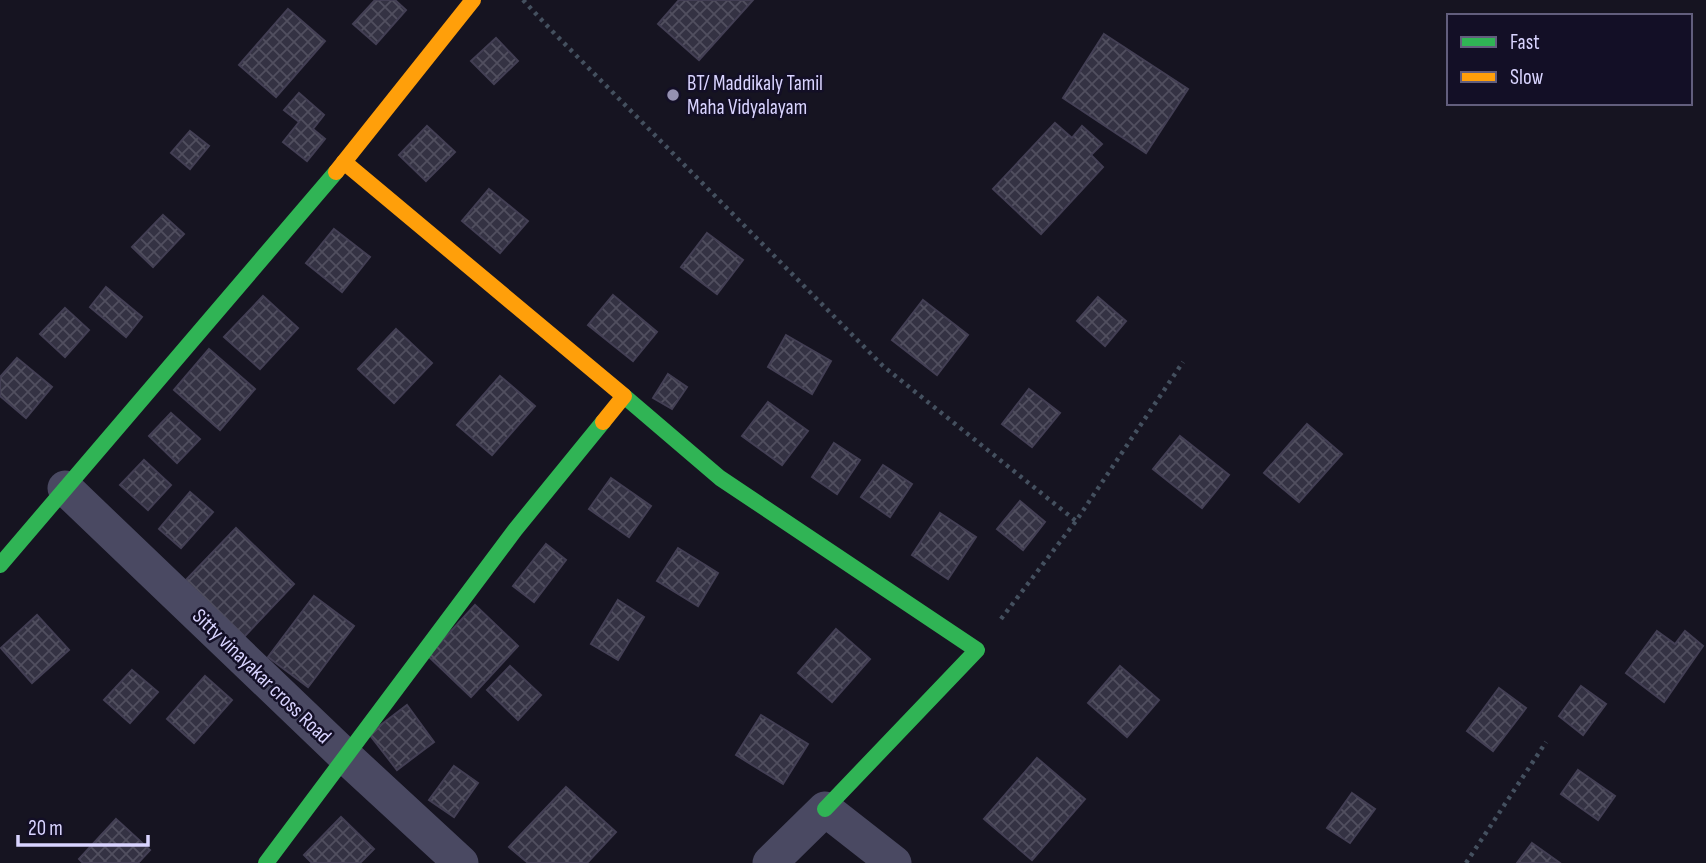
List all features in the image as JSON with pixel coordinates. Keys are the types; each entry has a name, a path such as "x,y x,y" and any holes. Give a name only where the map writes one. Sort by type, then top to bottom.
{"street":[{"path":"0,565 344,162 472,0"},
{"path":"344,162 719,478 977,650 825,810 770,863"},
{"path":"266,863 515,530 624,396"},
{"name":"Sitty vinayakar cross Road","path":"65,488 461,863"},
{"path":"825,810 894,863"}],"path":[{"path":"523,0 883,366 1076,521"},
{"path":"977,650 1076,521 1183,362"},
{"path":"1466,863 1546,742"}],"building":[{"path":"375,0 395,0 406,10 376,44 353,24"},
{"path":"679,0 753,0 699,60 658,24"},
{"path":"288,9 325,41 276,97 239,65"},
{"path":"1104,34 1188,89 1146,153 1063,98"},
{"path":"496,38 518,61 494,84 471,61"},
{"path":"299,93 324,115 313,129 325,139 307,161 283,142 299,122 284,110"},
{"path":"1055,123 1072,138 1082,126 1102,144 1091,155 1103,167 1041,234 993,189"},
{"path":"427,126 455,152 426,181 399,155"},
{"path":"190,131 209,146 190,169 171,153"},
{"path":"489,189 528,221 500,253 462,221"},
{"path":"163,215 184,234 153,267 132,247"},
{"path":"334,229 370,257 342,292 306,263"},
{"path":"707,233 743,260 717,294 681,267"},
{"path":"106,287 142,317 126,337 90,307"},
{"path":"613,295 657,332 633,361 588,325"},
{"path":"263,296 298,328 260,369 224,337"},
{"path":"1098,297 1126,321 1105,346 1077,321"},
{"path":"923,300 968,335 937,375 892,340"},
{"path":"65,308 89,330 65,357 40,334"},
{"path":"396,329 432,363 394,403 358,369"},
{"path":"786,335 831,361 812,394 768,367"},
{"path":"209,349 255,389 220,430 174,390"},
{"path":"17,358 52,387 26,418 0,396 0,377"},
{"path":"668,374 687,387 672,409 653,398"},
{"path":"500,376 535,406 492,455 457,425"},
{"path":"1029,389 1060,413 1032,447 1002,424"},
{"path":"768,402 808,431 782,465 742,436"},
{"path":"171,413 200,439 177,463 149,436"},
{"path":"1307,424 1342,454 1299,502 1264,473"},
{"path":"1180,436 1229,475 1202,508 1153,469"},
{"path":"834,443 860,460 837,494 812,477"},
{"path":"144,460 171,485 148,510 120,485"},
{"path":"883,465 912,484 890,517 861,497"},
{"path":"611,478 651,506 629,537 589,509"},
{"path":"190,492 213,512 181,548 159,529"},
{"path":"1020,501 1045,522 1023,550 997,529"},
{"path":"940,513 976,537 948,579 912,555"},
{"path":"236,528 294,584 242,639 183,583"},
{"path":"546,544 566,560 534,602 513,586"},
{"path":"678,548 718,573 698,606 657,581"},
{"path":"314,596 354,626 308,687 268,657"},
{"path":"618,600 644,617 618,660 591,644"},
{"path":"475,605 518,646 471,697 428,656"},
{"path":"37,615 69,650 32,683 1,648"},
{"path":"836,629 870,659 832,702 798,673"},
{"path":"1657,631 1675,644 1685,631 1703,646 1664,702 1626,673"},
{"path":"510,666 541,695 518,720 487,690"},
{"path":"1120,666 1159,700 1127,737 1088,703"},
{"path":"132,670 158,692 130,723 104,700"},
{"path":"205,676 232,700 194,743 167,719"},
{"path":"1581,686 1606,704 1583,735 1559,716"},
{"path":"1499,688 1526,708 1493,751 1467,731"},
{"path":"407,705 434,742 397,770 369,734"},
{"path":"761,715 808,744 783,784 736,755"},
{"path":"1037,758 1085,799 1032,860 984,819"},
{"path":"454,766 478,783 454,817 429,800"},
{"path":"1578,770 1615,796 1598,820 1561,794"},
{"path":"566,787 616,832 587,863 528,863 509,847"},
{"path":"1352,793 1375,809 1350,843 1327,828"},
{"path":"341,817 374,849 360,863 312,863 304,855"},
{"path":"116,819 150,850 138,863 83,863 79,859"},
{"path":"1532,843 1560,863 1517,863"}],"traffic: fast":[{"path":"0,565 336,172"},
{"path":"624,396 720,478 977,650 825,809"},
{"path":"266,863 515,530 603,422"}],"traffic: slow":[{"path":"336,172 473,0"},
{"path":"344,162 624,396 603,422"}],"place":[{"name":"BT/ Maddikaly Tamil Maha Vidyalayam","path":"673,95"}]}
